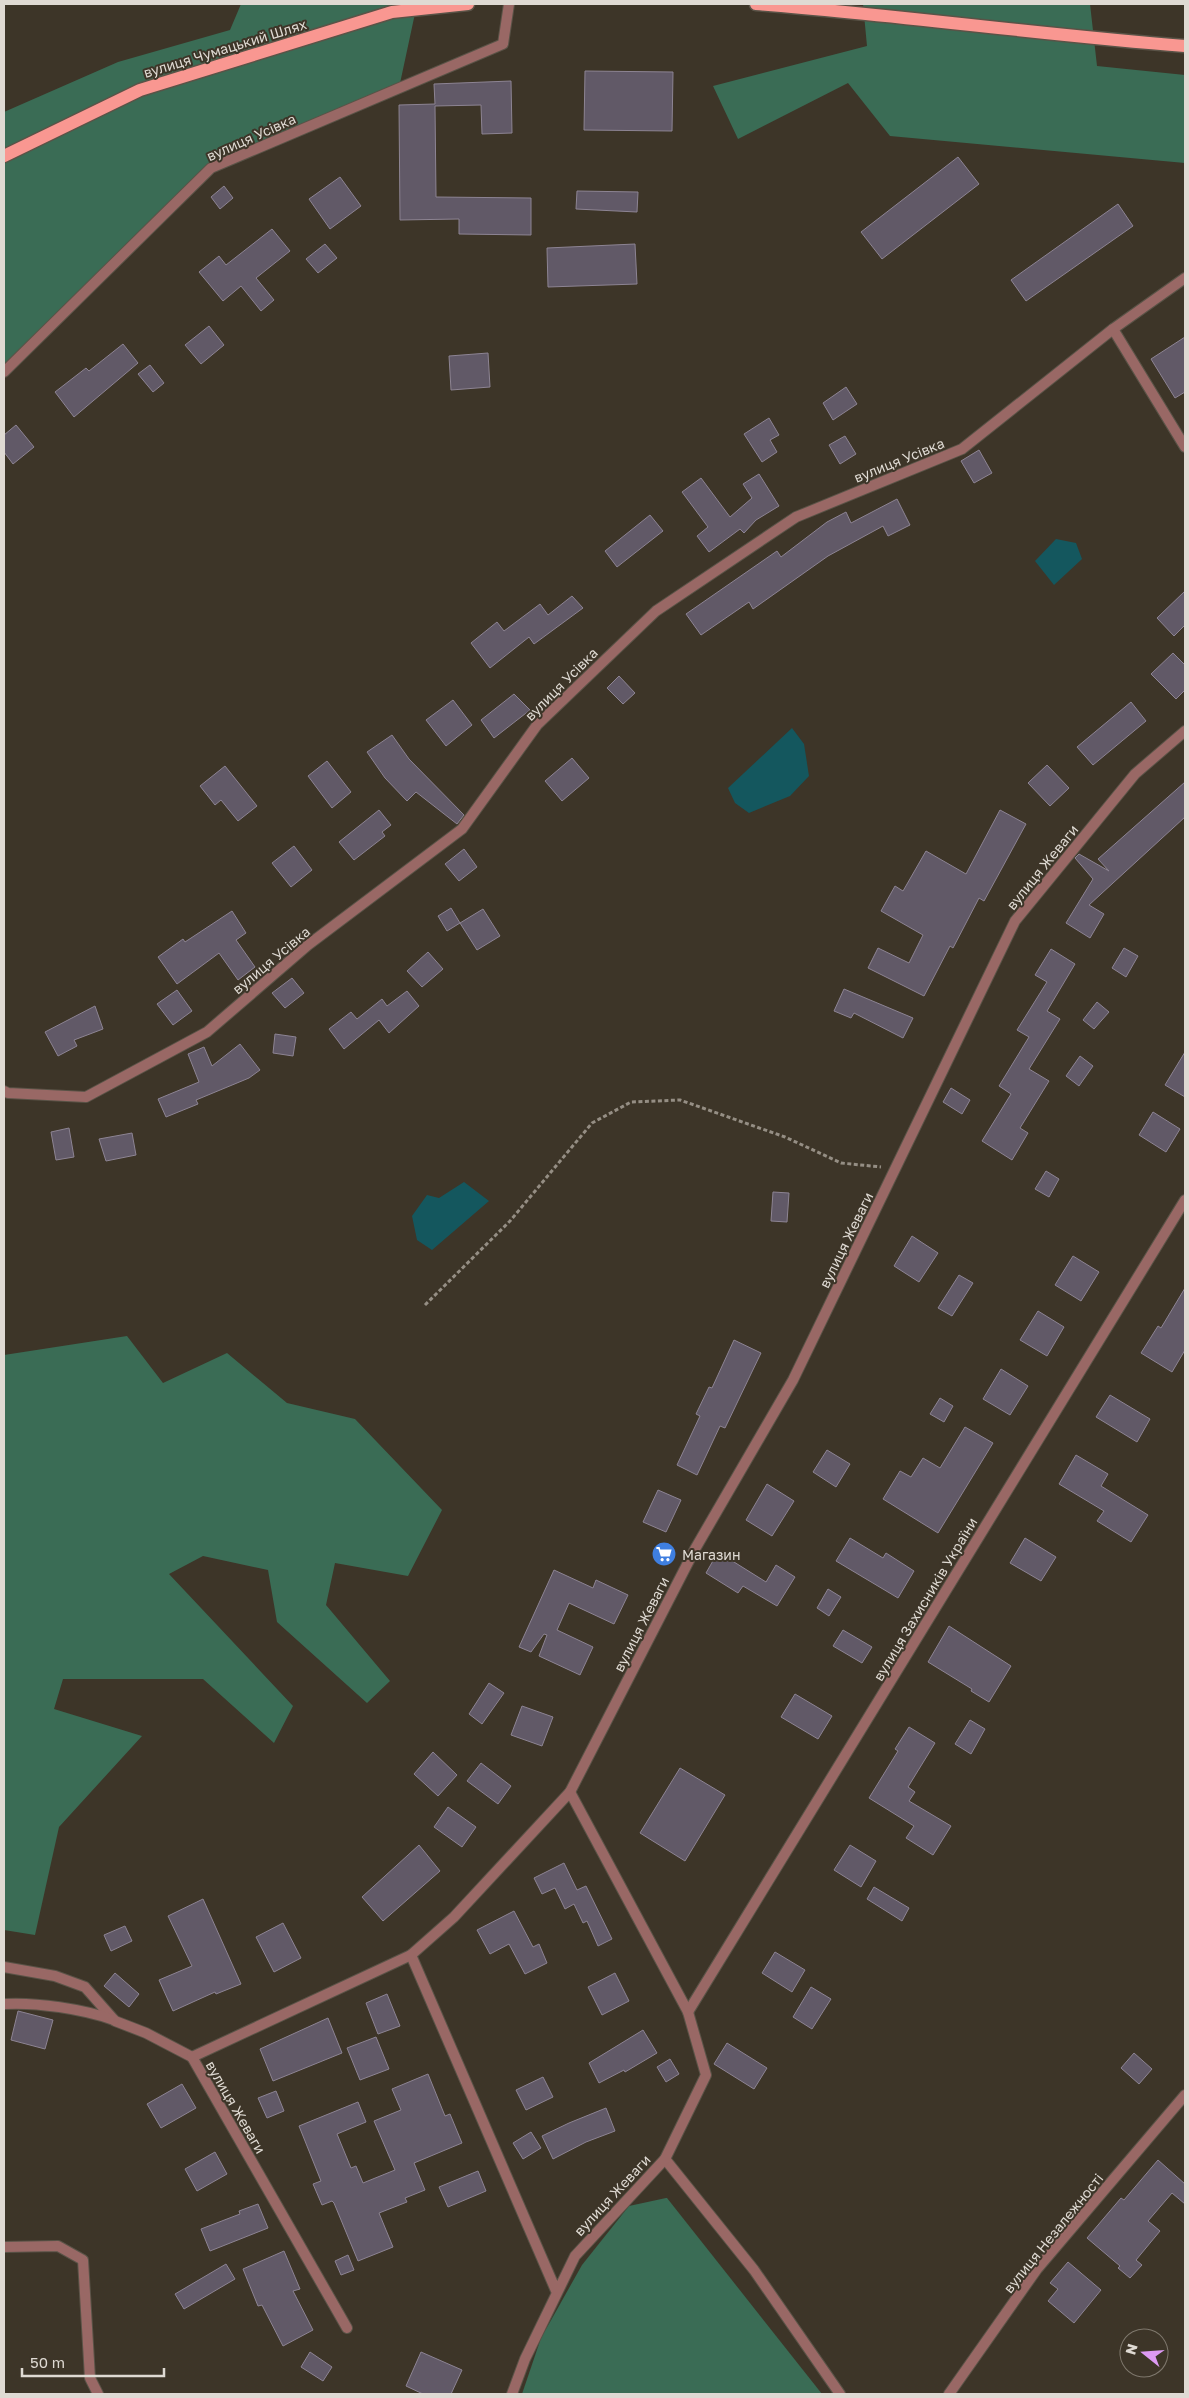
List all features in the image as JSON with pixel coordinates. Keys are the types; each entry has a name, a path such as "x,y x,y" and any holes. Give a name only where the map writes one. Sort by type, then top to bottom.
{"main road":[{"name":"вулиця Чумацький Шлях","path":"4,156 140,90 392,12 468,4"},
{"path":"756,4 850,11 1109,40 1185,46"}],"street":[{"name":"вулиця Усівка","path":"4,372 210,168 504,44 509,4"},
{"name":"вулиця Усівка","path":"4,1091 8,1093 86,1097 207,1032 308,945 462,829 537,725 656,611 796,517 962,449 1114,329 1185,278"},
{"path":"1114,329 1185,447"},
{"name":"вулиця Жеваги","path":"347,2328 192,2058 411,1955 454,1917 570,1792 696,1550 793,1380 1015,921 1135,774 1185,731"},
{"name":"вулиця Захисників України","path":"688,2012 1185,1200"},
{"name":"вулиця Жеваги","path":"512,2394 525,2359 575,2256 664,2159 706,2075 688,2012 570,1792"},
{"path":"411,1955 557,2293"},
{"path":"4,1967 55,1976 85,1987 115,2021"},
{"path":"4,2004 19,2003 97,2014 146,2033 192,2058"},
{"name":"вулиця Незалежності","path":"949,2394 1038,2269 1185,2095"},
{"path":"664,2159 754,2270 840,2394"},
{"path":"4,2247 58,2246 83,2260 90,2378 98,2394"}],"path":[{"path":"425,1305 510,1221 592,1123 631,1102 680,1100 786,1138 841,1163 896,1169"}],"green space":[{"path":"241,4 417,4 399,88 211,168 4,372 4,112 118,62 230,30"},
{"path":"863,4 1090,4 1097,66 1185,75 1185,163 890,136 848,83 738,139 713,86 867,46"},
{"path":"127,1336 163,1383 227,1353 287,1403 355,1419 442,1510 408,1576 335,1563 326,1605 390,1681 367,1703 277,1622 268,1570 203,1556 169,1574 293,1706 274,1743 203,1679 63,1679 54,1709 142,1736 59,1827 35,1935 4,1930 4,1355"},
{"path":"667,2198 822,2394 522,2394 541,2338 582,2265 629,2206"}],"water":[{"path":"1056,539 1076,543 1082,559 1054,585 1035,561"},
{"path":"792,728 804,744 809,776 790,796 749,813 735,803 728,788"},
{"path":"464,1182 489,1201 432,1250 417,1240 412,1216 427,1195 439,1198"}],"building":[{"path":"585,71 673,72 672,131 584,130"},
{"path":"511,81 512,133 482,134 481,105 435,106 436,197 531,198 531,235 459,234 459,219 400,220 399,105 435,104 434,84"},
{"path":"958,157 979,184 882,259 861,232"},
{"path":"340,177 361,206 330,229 309,199"},
{"path":"224,186 233,198 220,209 211,197"},
{"path":"577,191 638,192 637,212 576,209"},
{"path":"1118,204 1133,226 1026,301 1011,280"},
{"path":"272,229 290,251 256,278 274,300 261,311 241,286 223,301 199,272 219,256 226,265"},
{"path":"325,244 337,258 318,273 306,259"},
{"path":"635,244 637,284 548,287 547,248"},
{"path":"209,326 224,345 201,364 185,345"},
{"path":"1185,337 1185,392 1175,398 1151,359"},
{"path":"123,344 138,363 74,417 55,392 86,368 89,371"},
{"path":"488,353 490,387 451,390 449,356"},
{"path":"150,365 164,383 153,392 138,374"},
{"path":"846,387 857,404 833,420 823,403"},
{"path":"769,418 779,435 770,440 777,452 762,462 744,434"},
{"path":"16,425 34,447 13,464 4,452 4,435"},
{"path":"845,436 856,454 840,464 829,445"},
{"path":"979,450 992,473 974,483 961,461"},
{"path":"759,474 779,506 756,520 744,533 740,529 709,552 697,536 708,527 682,492 701,478 730,517 752,498 743,484"},
{"path":"897,499 910,525 888,536 883,526 828,556 753,609 749,602 701,635 686,614 777,551 781,557 827,522 846,512 851,523"},
{"path":"650,515 663,531 617,567 605,551"},
{"path":"1185,591 1185,625 1174,636 1157,618"},
{"path":"572,596 583,608 534,644 529,637 490,668 471,643 497,622 504,631 540,604 548,615"},
{"path":"1173,653 1185,665 1185,690 1176,699 1151,674"},
{"path":"619,676 635,693 623,704 607,688"},
{"path":"514,694 530,710 494,738 481,720"},
{"path":"453,700 472,725 446,746 426,720"},
{"path":"1131,702 1146,721 1093,765 1077,747"},
{"path":"392,735 409,759 464,815 457,824 416,792 407,801 385,778 367,752"},
{"path":"572,758 589,778 562,801 545,781"},
{"path":"327,761 351,792 332,808 308,776"},
{"path":"1047,765 1069,788 1050,806 1028,783"},
{"path":"225,766 257,806 238,821 221,800 215,805 200,786"},
{"path":"1185,782 1185,817 1089,905 1104,914 1090,938 1066,923 1093,879 1075,858 1079,854 1109,871 1098,859"},
{"path":"379,810 391,825 382,832 385,836 354,860 339,842"},
{"path":"1000,810 1026,824 984,901 979,898 953,948 950,946 924,996 868,968 878,948 909,963 923,935 881,911 895,886 903,891 926,851 966,874"},
{"path":"294,846 312,870 291,887 272,863"},
{"path":"464,849 477,867 459,881 445,864"},
{"path":"451,908 460,923 447,931 438,916"},
{"path":"483,909 500,936 477,950 460,923"},
{"path":"232,911 246,933 236,940 255,967 238,980 219,953 177,984 158,957 183,939 185,942"},
{"path":"1124,948 1138,956 1126,977 1112,968"},
{"path":"1051,949 1075,964 1047,1011 1060,1019 1029,1069 1049,1081 1020,1128 1028,1133 1012,1160 982,1141 1011,1094 999,1086 1029,1037 1017,1030 1047,982 1035,975"},
{"path":"428,952 443,969 422,987 407,971"},
{"path":"292,978 304,993 285,1008 272,993"},
{"path":"844,989 913,1018 903,1038 854,1013 851,1018 834,1011"},
{"path":"177,990 192,1011 173,1025 157,1004"},
{"path":"407,991 419,1006 389,1033 379,1020 344,1049 329,1029 351,1012 357,1019 382,999 387,1006"},
{"path":"1097,1002 1109,1012 1094,1029 1083,1020"},
{"path":"95,1006 103,1029 74,1040 77,1046 58,1056 45,1032"},
{"path":"275,1034 296,1037 293,1056 273,1053"},
{"path":"240,1044 260,1070 249,1078 196,1100 198,1104 166,1117 158,1099 199,1082 188,1054 204,1047 212,1066"},
{"path":"1185,1052 1185,1097 1165,1085"},
{"path":"1080,1056 1093,1066 1079,1086 1066,1076"},
{"path":"951,1088 970,1100 962,1114 943,1102"},
{"path":"1153,1112 1180,1129 1166,1152 1139,1135"},
{"path":"69,1128 74,1157 56,1160 51,1132"},
{"path":"132,1133 136,1155 106,1161 99,1139"},
{"path":"1046,1171 1059,1179 1049,1197 1035,1189"},
{"path":"773,1192 789,1193 787,1222 771,1221"},
{"path":"912,1236 938,1253 919,1282 894,1266"},
{"path":"1073,1256 1099,1272 1081,1301 1055,1285"},
{"path":"959,1275 973,1283 952,1316 938,1308"},
{"path":"1185,1288 1185,1350 1172,1372 1141,1353 1158,1326 1161,1328"},
{"path":"1038,1311 1064,1327 1047,1356 1020,1340"},
{"path":"734,1340 761,1353 725,1428 720,1426 697,1475 677,1465 700,1416 696,1414 709,1387 712,1388"},
{"path":"1001,1369 1028,1386 1010,1415 983,1399"},
{"path":"1110,1395 1150,1419 1137,1442 1096,1417"},
{"path":"940,1398 953,1406 944,1422 930,1414"},
{"path":"965,1427 993,1443 938,1533 883,1499 900,1471 911,1477 923,1458 940,1468"},
{"path":"827,1450 850,1464 836,1487 813,1472"},
{"path":"1076,1455 1108,1474 1101,1486 1148,1515 1131,1542 1097,1521 1104,1511 1059,1484"},
{"path":"767,1484 794,1501 772,1536 746,1520"},
{"path":"658,1490 681,1500 666,1532 643,1522"},
{"path":"850,1538 883,1558 886,1553 914,1571 898,1598 836,1561"},
{"path":"1025,1538 1056,1557 1041,1581 1010,1563"},
{"path":"718,1552 766,1582 776,1565 795,1577 777,1606 743,1586 738,1593 706,1573"},
{"path":"554,1570 593,1588 596,1580 628,1595 614,1624 569,1603 557,1630 593,1647 580,1675 539,1656 547,1635 544,1634 531,1652 519,1647"},
{"path":"828,1589 841,1597 829,1616 817,1608"},
{"path":"949,1626 1011,1666 989,1702 971,1691 972,1689 928,1662"},
{"path":"843,1630 872,1647 862,1663 833,1646"},
{"path":"489,1683 504,1693 482,1724 469,1714"},
{"path":"795,1694 832,1716 818,1739 781,1717"},
{"path":"522,1706 553,1717 542,1746 511,1735"},
{"path":"970,1720 985,1729 971,1754 955,1744"},
{"path":"909,1727 935,1743 908,1787 915,1792 909,1801 951,1826 933,1855 906,1838 914,1826 869,1798 898,1751 895,1749"},
{"path":"433,1752 457,1775 438,1796 414,1774"},
{"path":"481,1763 511,1786 498,1804 467,1781"},
{"path":"680,1768 725,1795 685,1861 640,1833"},
{"path":"448,1807 476,1827 462,1847 434,1827"},
{"path":"419,1845 440,1871 383,1921 362,1897"},
{"path":"850,1845 876,1861 861,1887 834,1870"},
{"path":"564,1863 577,1890 586,1886 612,1939 598,1946 587,1921 583,1923 574,1904 565,1909 555,1888 542,1894 534,1878"},
{"path":"874,1887 909,1908 902,1921 867,1899"},
{"path":"203,1899 241,1984 216,1994 215,1992 173,2011 159,1980 192,1966 168,1916"},
{"path":"514,1911 533,1947 539,1944 547,1963 525,1974 509,1944 490,1954 477,1930"},
{"path":"283,1923 301,1958 274,1972 256,1937"},
{"path":"125,1926 132,1941 111,1951 104,1935"},
{"path":"775,1952 805,1970 792,1992 762,1973"},
{"path":"115,1973 139,1994 129,2007 104,1986"},
{"path":"615,1973 629,2001 602,2015 588,1987"},
{"path":"811,1987 831,1999 812,2029 793,2017"},
{"path":"387,1994 400,2026 378,2034 366,2003"},
{"path":"18,2011 53,2020 45,2049 11,2040"},
{"path":"328,2018 342,2053 273,2081 260,2049"},
{"path":"643,2030 657,2053 625,2072 624,2070 599,2083 589,2063"},
{"path":"376,2037 389,2069 360,2080 347,2048"},
{"path":"727,2043 767,2068 754,2089 714,2064"},
{"path":"1134,2053 1152,2069 1139,2084 1121,2068"},
{"path":"670,2059 679,2074 666,2082 657,2067"},
{"path":"428,2074 445,2116 450,2114 462,2143 414,2163 425,2190 405,2198 407,2202 379,2213 393,2247 358,2261 334,2203 332,2201 322,2205 313,2184 321,2181 299,2126 358,2102 366,2122 337,2134 351,2168 356,2166 363,2183 395,2170 374,2121 401,2110 392,2089"},
{"path":"543,2077 553,2097 526,2110 516,2090"},
{"path":"182,2084 196,2108 161,2128 147,2104"},
{"path":"276,2091 284,2111 267,2118 258,2098"},
{"path":"606,2108 615,2131 586,2142 553,2159 542,2136"},
{"path":"531,2132 541,2148 523,2159 513,2143"},
{"path":"215,2152 227,2174 197,2191 185,2169"},
{"path":"1158,2160 1185,2184 1185,2204 1172,2193 1148,2221 1160,2231 1136,2260 1142,2265 1130,2278 1118,2268 1120,2266 1087,2238 1121,2198 1124,2200"},
{"path":"478,2171 486,2191 448,2207 439,2187"},
{"path":"258,2204 268,2228 210,2251 201,2229 240,2214 239,2211"},
{"path":"284,2251 300,2289 293,2291 313,2330 283,2346 262,2305 258,2306 243,2269"},
{"path":"348,2255 354,2270 341,2275 335,2261"},
{"path":"1068,2262 1101,2290 1074,2323 1048,2301 1058,2289 1050,2283"},
{"path":"226,2264 235,2279 184,2309 175,2294"},
{"path":"310,2352 332,2367 323,2381 301,2367"},
{"path":"421,2352 462,2370 451,2394 423,2394 406,2386"}],"place":[{"name":"Магазин","path":"664,1554"}]}
